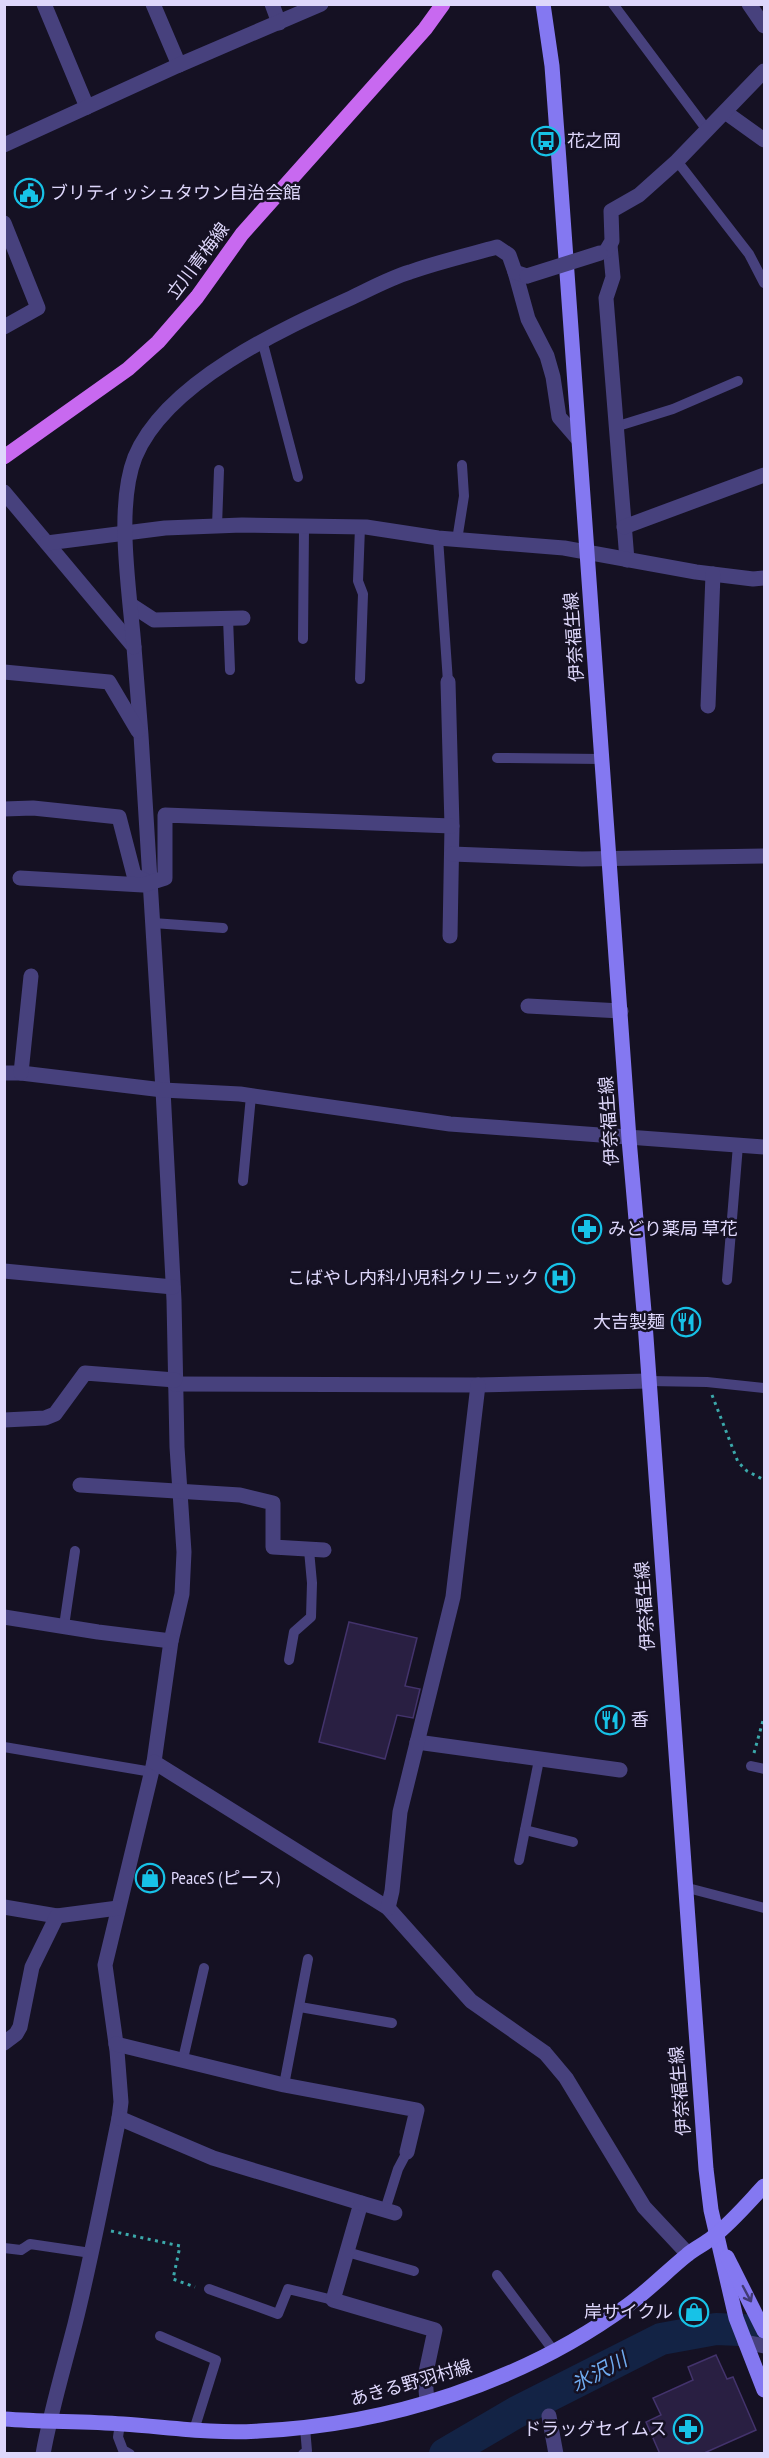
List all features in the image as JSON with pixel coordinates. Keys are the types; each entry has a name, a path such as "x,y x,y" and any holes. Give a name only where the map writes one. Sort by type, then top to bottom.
{"main road":[{"name":"立川青梅線","path":"4,457 128,369 158,342 196,297 242,234 424,29 443,4"},
{"name":"伊奈福生線","path":"543,4 552,66 706,2169 716,2235 736,2318 765,2390"},
{"name":"あきる野羽村線","path":"4,2419 194,2430 257,2431 305,2428 370,2418 427,2402 505,2374 553,2350 627,2306 662,2279 688,2254 716,2235 765,2186"},
{"name":"伊奈福生線","path":"716,2235 765,2331"}],"street":[{"path":"44,4 87,107"},
{"path":"153,4 179,65"},
{"path":"272,4 279,23"},
{"path":"4,145 179,65 321,4"},
{"path":"749,4 765,26"},
{"path":"521,274 605,249 612,241 610,211 639,195 677,161 765,71"},
{"path":"725,112 765,140"},
{"path":"4,327 38,308 7,233"},
{"path":"43,2454 97,2228 119,2118 121,2102 116,2044 105,1965 153,1767 171,1641 182,1594 184,1552 182,1492 177,1447 173,1287 163,1090 141,735 125,533 127,492 135,457 157,422 192,387 262,340 408,272 498,247 510,255 521,274 528,319 547,356 553,377 559,417 578,439"},
{"path":"605,249 613,277 606,298 627,560"},
{"path":"624,527 765,476"},
{"path":"4,492 134,647"},
{"path":"47,543 165,528 360,527 438,538 588,551 713,574 753,579 765,578"},
{"path":"708,706 713,574"},
{"path":"131,604 154,620 235,618"},
{"path":"4,672 109,682 141,735"},
{"path":"448,682 452,826 450,936"},
{"path":"4,809 33,808 119,818 134,875 150,883"},
{"path":"20,878 143,885 165,878 165,815 452,826"},
{"path":"452,854 609,858 765,856"},
{"path":"21,1073 31,976"},
{"path":"528,1006 621,1011"},
{"path":"4,1073 21,1073 163,1090 177,1089 251,1096 450,1124 629,1139 765,1147"},
{"path":"4,1271 173,1287"},
{"path":"4,1420 45,1418 55,1414 85,1373 175,1382 478,1385 649,1381"},
{"path":"388,1908 392,1891 400,1812 453,1597 478,1385"},
{"path":"80,1485 240,1495 273,1503 273,1547 316,1550"},
{"path":"4,1617 171,1641"},
{"path":"417,1742 620,1770"},
{"path":"153,1767 388,1908 471,2001 545,2053 566,2078 644,2208 688,2254"},
{"path":"4,1906 57,1916 118,1908"},
{"path":"4,2043 16,2034 20,2027 32,1966 57,1916"},
{"path":"116,2044 284,2085 417,2110 406,2152"},
{"path":"119,2118 213,2158 390,2212"},
{"path":"361,2203 333,2300 435,2330 425,2377 427,2402"},
{"path":"744,2340 765,2346"},
{"path":"549,2416 556,2454"}],"lane":[{"path":"613,4 707,130"},
{"path":"677,161 749,254 765,283"},
{"path":"262,340 298,477"},
{"path":"615,427 673,409 738,381"},
{"path":"457,540 464,496 462,465"},
{"path":"216,526 219,470"},
{"path":"360,527 358,581 363,594 360,679"},
{"path":"303,639 304,528"},
{"path":"438,538 448,682"},
{"path":"230,670 235,618"},
{"path":"497,758 602,759"},
{"path":"153,923 223,928"},
{"path":"243,1181 251,1096"},
{"path":"727,1280 738,1145"},
{"path":"649,1381 707,1382 765,1388"},
{"path":"289,1660 294,1632 311,1617 316,1550"},
{"path":"64,1626 75,1551"},
{"path":"4,1747 153,1767"},
{"path":"519,1860 539,1760"},
{"path":"751,1766 765,1769"},
{"path":"525,1830 573,1842"},
{"path":"684,1887 765,1908"},
{"path":"284,2085 308,1959"},
{"path":"183,2059 204,1968"},
{"path":"300,2007 392,2023"},
{"path":"390,2212 398,2169 406,2152"},
{"path":"4,2248 21,2250 30,2244 91,2253"},
{"path":"347,2252 414,2271"},
{"path":"497,2275 553,2350"},
{"path":"209,2289 278,2313 288,2289 333,2300"},
{"path":"160,2336 216,2360 194,2430"},
{"path":"120,2424 118,2437 123,2450 130,2454"},
{"path":"303,2454 308,2451 305,2428"}],"path":[{"path":"707,1382 738,1462 747,1472 765,1480"},
{"path":"751,1766 765,1717"},
{"path":"97,2228 180,2246 173,2279 208,2292 209,2289"}],"building":[{"name":"ブリティッシュタウン自治会館","path":"35,179 43,198 23,206 15,187"},
{"path":"349,1622 417,1638 405,1686 420,1689 413,1718 397,1715 385,1759 319,1742"},
{"path":"716,2355 727,2379 733,2377 756,2430 702,2454 660,2454 646,2422 661,2415 653,2398 693,2380 688,2367"}],"waterway":[{"name":"氷沢川","path":"445,2454 515,2413 661,2339 716,2329 764,2331"}],"place":[{"name":"花之岡","path":"546,141"},
{"name":"ブリティッシュタウン自治会館","path":"29,193"},
{"name":"みどり薬局 草花","path":"587,1229"},
{"name":"こばやし内科小児科クリニック","path":"560,1278"},
{"name":"大吉製麺","path":"686,1322"},
{"name":"香","path":"610,1720"},
{"name":"PeaceS (ピース)","path":"150,1878"},
{"name":"岸サイクル","path":"694,2312"},
{"name":"ドラッグセイムス","path":"688,2429"}]}
